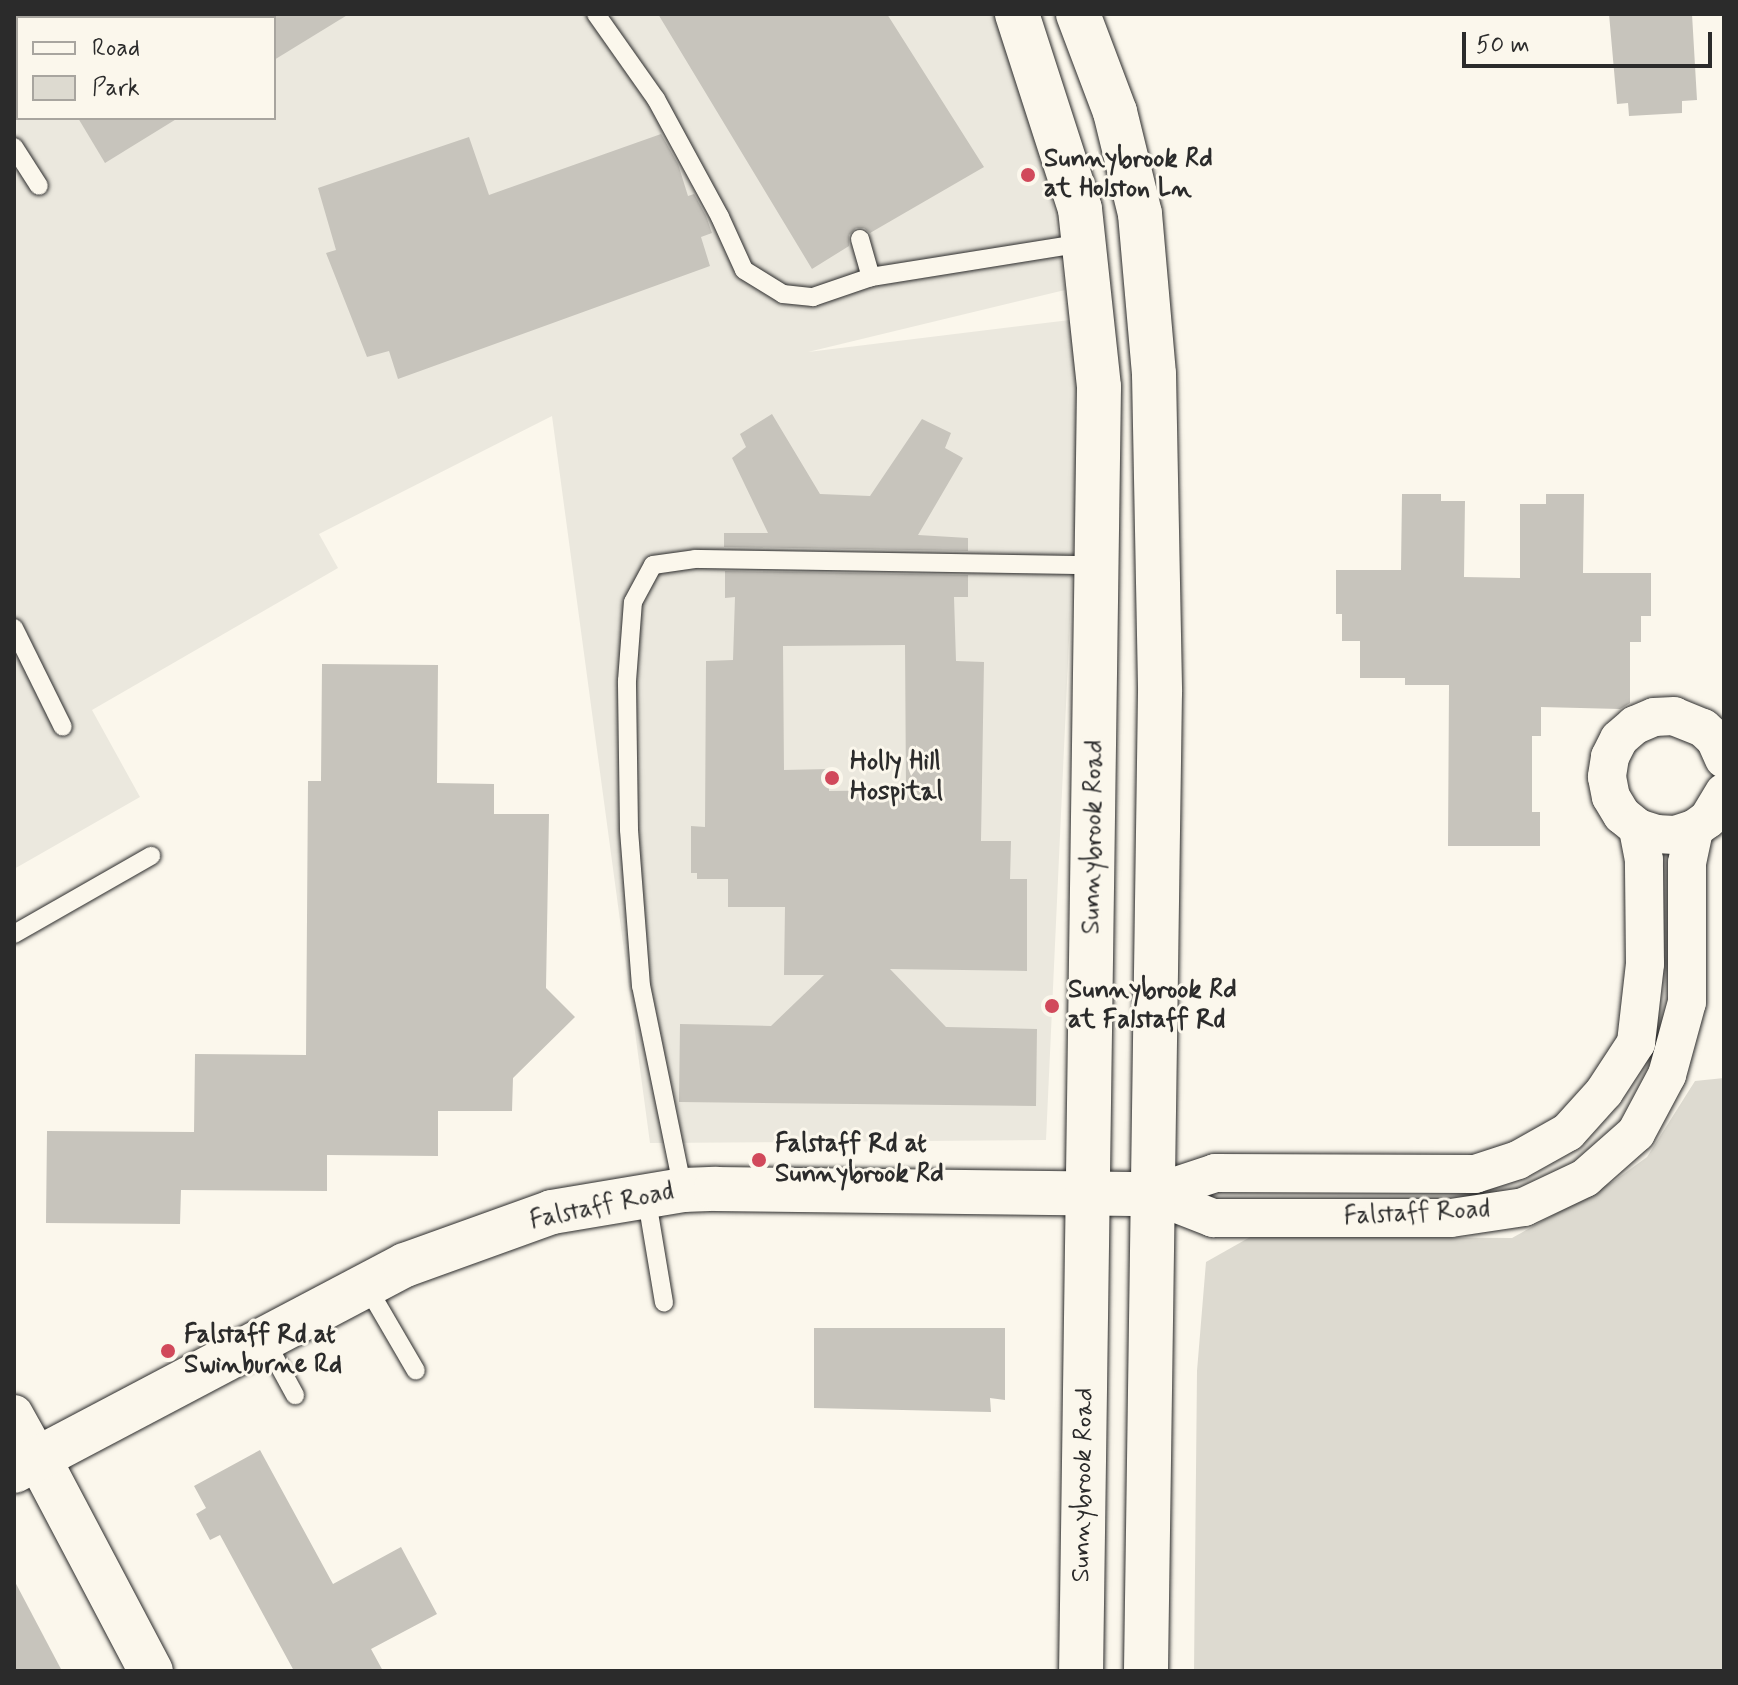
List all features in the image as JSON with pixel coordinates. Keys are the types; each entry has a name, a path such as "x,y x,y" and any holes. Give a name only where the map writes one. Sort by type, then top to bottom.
{"main road":[{"name":"Sunnybrook Road","path":"1017,14 1080,209 1099,387 1081,1671"},
{"path":"1078,14 1115,112 1140,214 1150,300 1158,476 1160,692 1146,1671"},
{"name":"Falstaff Road","path":"26,1465 405,1265 552,1212 664,1193 1152,1194"},
{"path":"26,1465 151,1671"}],"street":[{"path":"1724,759 1715,739 1690,720 1654,717 1635,725 1619,739 1610,757 1607,777 1611,797 1622,815 1638,828 1656,834 1675,835 1694,829 1708,819 1724,792"},
{"name":"Falstaff Road","path":"1152,1194 1215,1173 1475,1174 1518,1160 1568,1132 1604,1092 1636,1043 1645,964 1644,860 1638,828"},
{"name":"Falstaff Road","path":"1152,1194 1213,1218 1451,1218 1524,1207 1585,1178 1636,1133 1667,1075 1687,1002 1687,863 1694,829"},
{"path":"14,1414 26,1465"}],"lane":[{"path":"596,14 656,99 720,217 744,270 783,294 813,297 871,277 1084,243"},
{"path":"14,147 39,186"},
{"path":"860,239 871,277"},
{"path":"664,1302 664,1193 641,986 629,829 627,681 633,602 653,565 695,559 1098,565"},
{"path":"14,628 63,727"},
{"path":"14,934 151,856"},
{"path":"366,1285 416,1371"},
{"path":"265,1340 295,1395"}],"shaded area":[{"path":"14,14 997,14 1005,29 1051,193 1065,290 808,352 1070,320 1080,401 1046,1140 650,1143 552,416 319,534 338,568 92,710 140,797 14,869"}],"green space":[{"path":"1724,1078 1724,1671 1194,1671 1197,1371 1206,1262 1252,1236 1512,1238 1614,1181 1647,1157 1695,1081"}],"building":[{"path":"274,14 349,14 276,59"},
{"path":"658,14 887,14 984,167 870,233 864,228 856,228 849,235 849,246 812,269"},
{"path":"1609,14 1692,14 1697,100 1682,101 1682,113 1629,116 1628,103 1617,104"},
{"path":"79,120 175,120 105,163"},
{"path":"661,134 678,164 688,196 694,194 706,216 712,233 701,237 710,266 398,379 389,351 367,357 326,253 336,250 318,188 469,137 489,195"},
{"path":"772,414 820,494 870,496 922,419 951,433 945,448 963,458 918,535 968,538 968,551 724,547 724,533 768,533 732,458 746,447 740,434"},
{"path":"1402,494 1441,494 1441,501 1465,501 1464,577 1520,578 1520,504 1546,504 1546,494 1584,494 1583,573 1651,573 1651,616 1641,616 1641,642 1630,642 1630,703 1620,709 1541,707 1541,736 1532,736 1532,812 1540,812 1540,846 1448,846 1449,685 1405,685 1405,678 1360,678 1360,641 1342,641 1342,614 1336,614 1336,570 1401,570"},
{"path":"725,571 968,575 968,597 954,597 956,661 984,662 981,841 1011,841 1010,879 1027,879 1027,971 890,969 946,1027 1037,1029 1036,1106 679,1102 680,1024 771,1026 824,975 784,975 785,907 728,907 728,879 697,879 697,873 691,873 691,826 705,827 706,661 733,660 735,597 725,598","holes":["905,645 906,790 829,791 829,769 784,770 783,646"]},
{"path":"322,664 438,665 437,783 494,784 494,814 549,814 546,988 575,1017 513,1078 512,1111 438,1111 438,1156 327,1155 327,1191 181,1190 180,1224 46,1223 47,1131 194,1132 195,1054 306,1055 308,781 321,781"},
{"path":"814,1328 1005,1328 1005,1400 990,1398 991,1412 814,1408"},
{"path":"260,1450 333,1584 401,1547 437,1614 371,1649 383,1671 294,1671 220,1535 210,1540 196,1514 206,1508 194,1486"},
{"path":"14,1580 62,1671 14,1671"}],"place":[{"name":"Sunnybrook Rd at Holston Ln","path":"1028,175"},
{"name":"Holly Hill Hospital","path":"832,778"},
{"name":"Sunnybrook Rd at Falstaff Rd","path":"1052,1006"},
{"name":"Falstaff Rd at Sunnybrook Rd","path":"759,1160"},
{"name":"Falstaff Rd at Swinburne Rd","path":"168,1351"}]}
